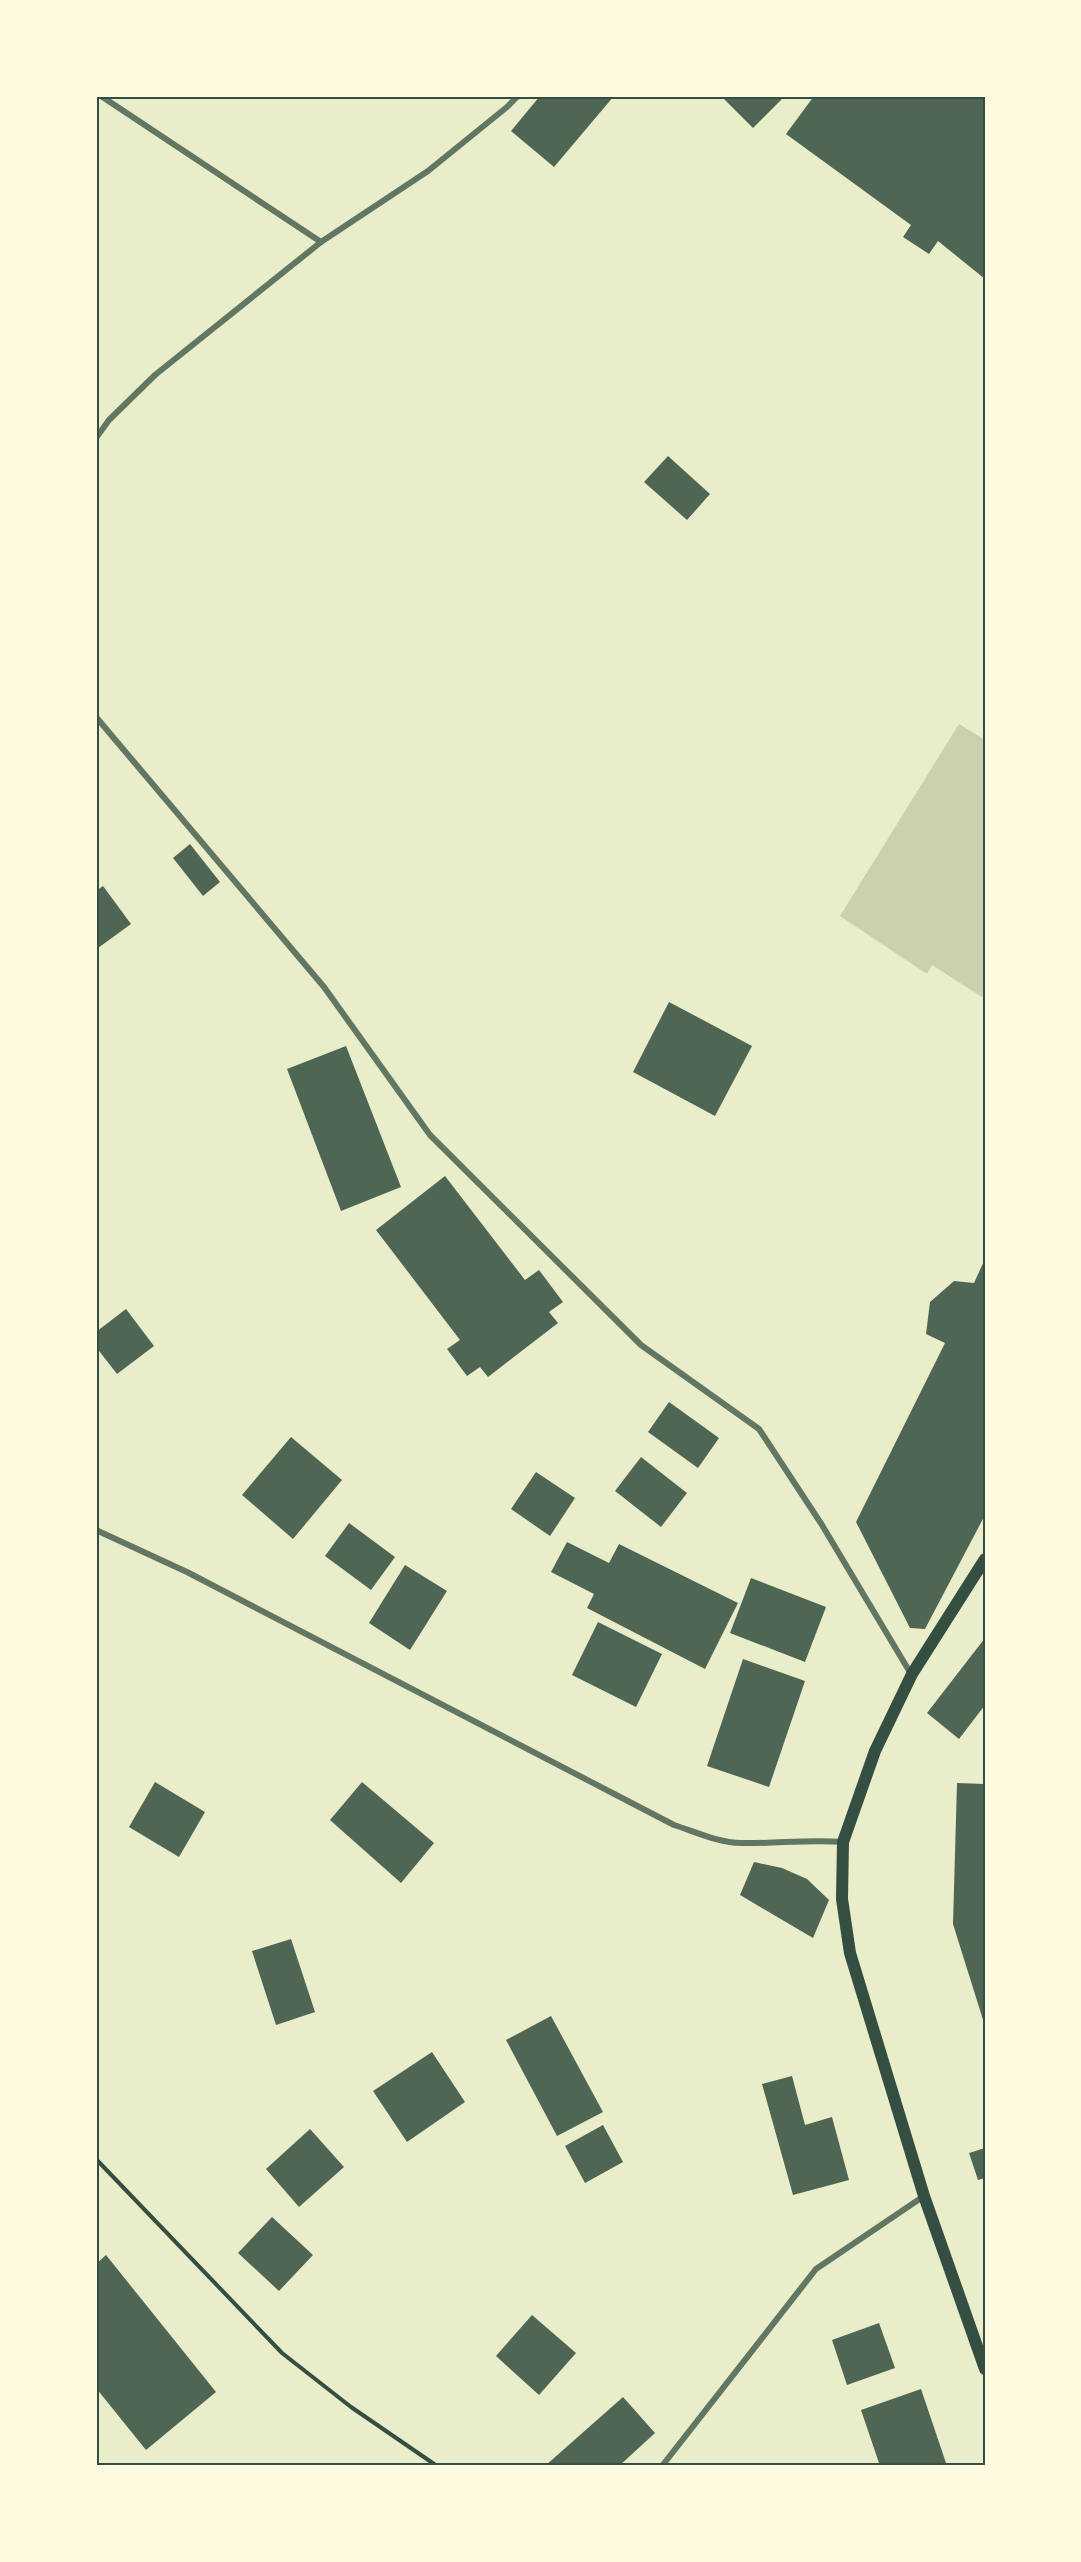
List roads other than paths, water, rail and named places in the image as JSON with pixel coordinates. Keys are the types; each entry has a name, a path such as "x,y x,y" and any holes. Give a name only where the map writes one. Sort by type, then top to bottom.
{"main road":[{"path":"985,1559 912,1674 875,1751 843,1842 842,1899 850,1953 924,2196 985,2369"}],"street":[{"path":"100,96 321,242"},
{"path":"96,438 109,420 155,375 321,242 428,171 518,96"},
{"path":"96,717 324,987 430,1135 641,1345 759,1429 822,1525 912,1674"},
{"path":"96,1530 208,1583 674,1825 715,1839 741,1843 814,1839 843,1842"},
{"path":"662,2466 816,2269 924,2196"}]}
